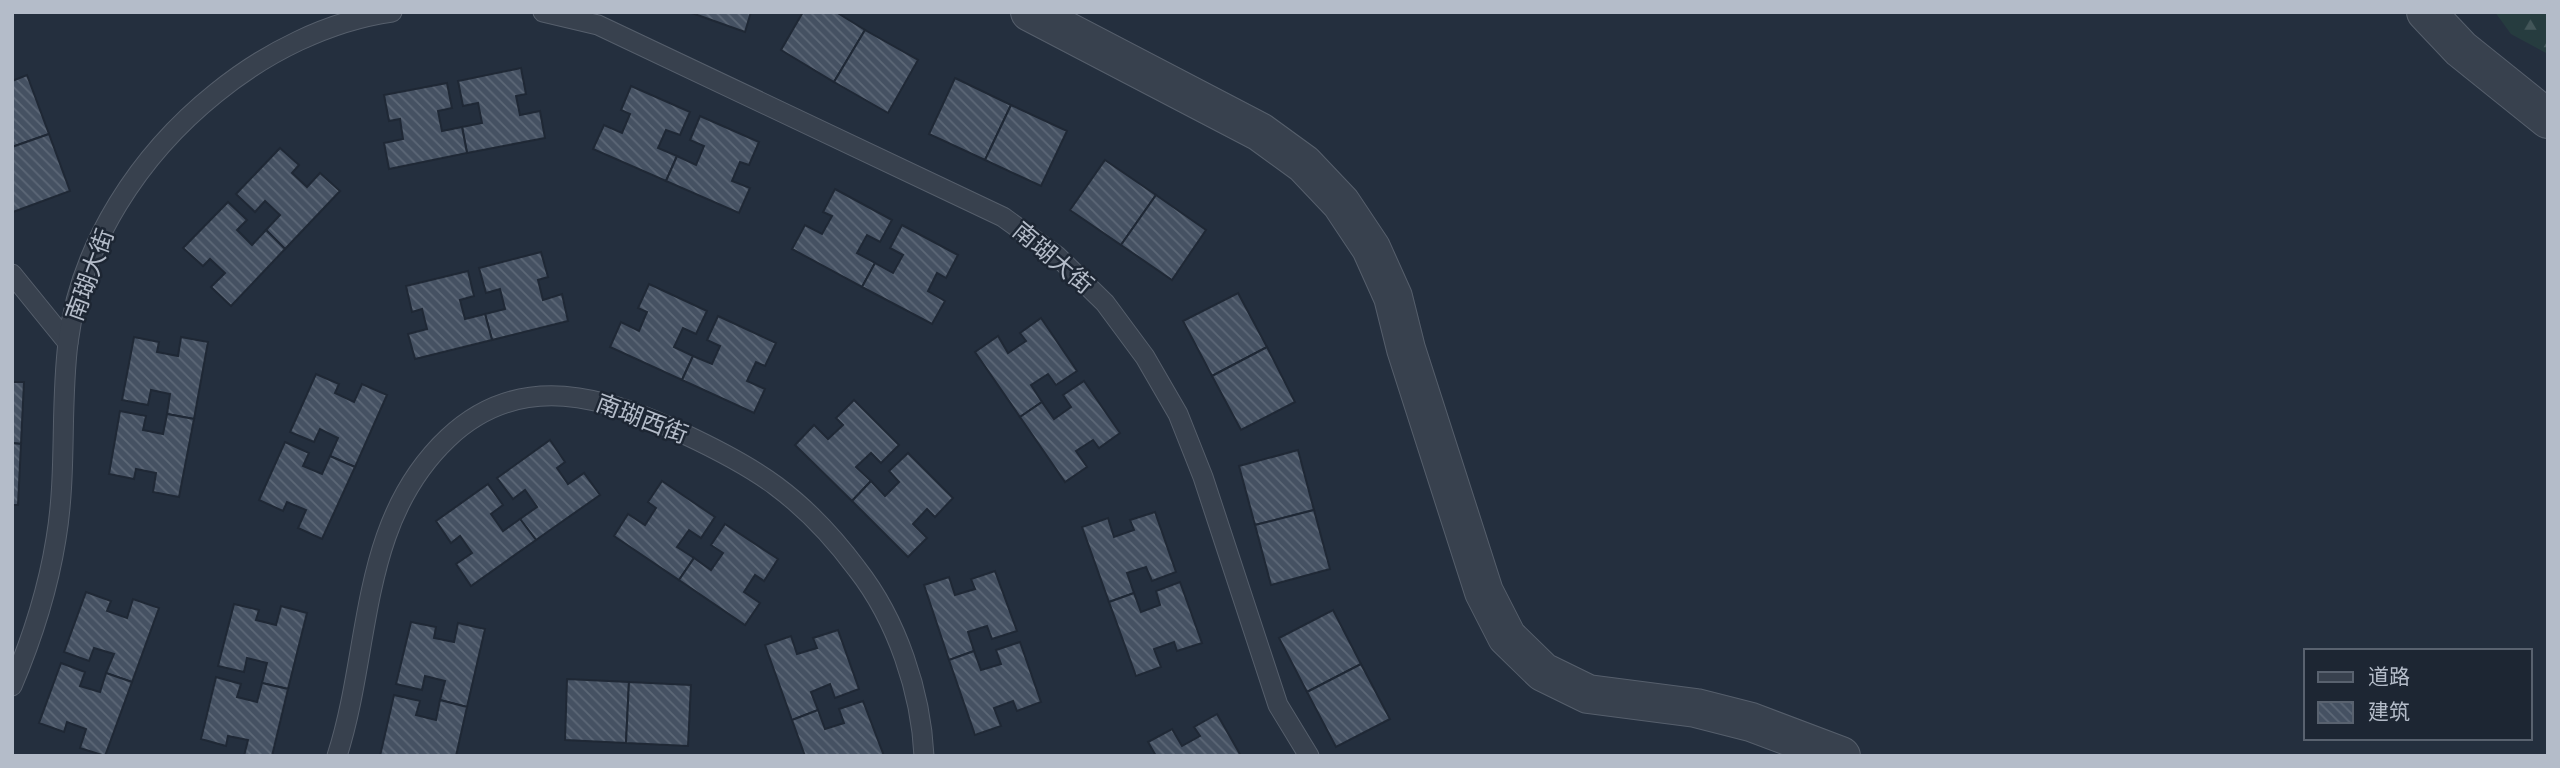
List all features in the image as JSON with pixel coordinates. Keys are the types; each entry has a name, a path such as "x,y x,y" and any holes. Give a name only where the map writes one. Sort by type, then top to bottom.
{"street":[{"path":"1030,12 1260,132 1304,164 1341,203 1371,248 1393,297 1406,349 1485,592 1507,637 1543,673 1588,694 1696,708 1751,722 1841,756"},
{"path":"2426,12 2461,49 2548,119"}],"lane":[{"name":"南瑚大街","path":"544,12 598,25 1003,217 1057,256 1105,303 1145,357 1178,414 1203,477 1278,705 1309,756"},
{"name":"南瑚大街","path":"12,686 30,643 56,538 68,342 75,303 101,234 139,172 187,116 255,64 310,36 382,13"},
{"path":"12,274 68,342"},
{"name":"南瑚西街","path":"337,756 386,533 414,474 450,436 493,407 538,397 584,397 629,408 725,453 776,486 821,525 859,571 889,623 911,678 924,756"}],"green space":[{"path":"2495,12 2548,12 2548,54 2511,34"}],"building":[{"path":"689,12 751,12 745,32"},
{"path":"803,12 836,12 865,30 834,82 781,50"},
{"path":"865,30 918,60 888,113 834,82"},
{"path":"521,68 526,94 516,96 520,115 540,111 545,138 467,153 462,127 482,123 478,103 463,106 458,81"},
{"path":"27,75 49,134 12,147 12,81"},
{"path":"955,78 1011,105 985,160 929,134"},
{"path":"447,83 452,108 438,111 442,131 462,127 467,153 389,169 384,143 403,139 400,119 389,121 384,95"},
{"path":"631,86 690,112 680,135 666,130 658,148 677,156 666,181 593,149 604,125 622,133 630,114 621,110"},
{"path":"1011,105 1067,131 1041,186 985,160"},
{"path":"700,116 759,142 749,165 740,162 732,181 750,188 739,213 666,181 677,156 696,165 704,146 690,140"},
{"path":"49,134 70,191 13,212 12,147"},
{"path":"280,148 299,165 292,173 307,187 320,173 340,191 285,249 266,230 280,215 265,201 255,212 236,194"},
{"path":"1105,160 1156,195 1121,245 1070,210"},
{"path":"835,189 892,220 880,242 867,235 857,253 875,263 862,287 792,249 805,225 822,234 832,216 823,212"},
{"path":"1156,195 1206,230 1172,280 1121,245"},
{"path":"228,202 247,220 237,230 252,245 266,230 285,249 231,306 211,287 225,273 210,259 203,266 183,248"},
{"path":"902,225 958,255 946,278 937,273 928,291 945,301 932,324 862,287 875,263 893,273 903,255 890,248"},
{"path":"541,252 548,277 538,280 543,300 562,294 568,321 492,340 485,314 505,309 500,289 486,293 479,268"},
{"path":"468,271 474,296 460,300 465,319 485,314 492,340 415,359 408,334 427,329 422,309 412,312 406,286"},
{"path":"649,284 707,311 696,334 683,328 674,347 693,356 682,380 610,347 621,322 639,331 647,312 638,308"},
{"path":"1238,293 1267,347 1212,376 1183,321"},
{"path":"718,316 776,343 765,366 756,362 747,381 765,389 754,413 682,380 693,356 712,364 720,346 707,340"},
{"path":"1041,318 1077,371 1056,385 1048,374 1031,385 1042,402 1020,417 975,352 998,336 1008,353 1026,341 1020,333"},
{"path":"134,337 159,342 157,352 178,356 181,337 208,342 194,419 167,414 170,394 151,390 148,405 122,400"},
{"path":"1267,347 1295,402 1241,430 1212,376"},
{"path":"316,374 339,384 335,393 354,402 362,384 387,395 355,467 330,456 338,438 320,429 314,442 290,432"},
{"path":"1084,381 1120,433 1099,448 1093,440 1076,451 1087,467 1065,482 1020,417 1042,402 1054,419 1071,407 1063,395"},
{"path":"12,382 24,382 21,444 12,443"},
{"path":"854,400 899,445 881,463 871,453 856,467 871,481 852,501 795,445 814,425 828,439 843,425 836,418"},
{"path":"120,411 146,416 143,430 163,434 167,414 194,419 179,497 153,492 156,473 136,469 134,479 109,474"},
{"path":"550,440 565,462 557,468 568,484 584,473 600,495 536,540 520,519 537,507 525,490 513,499 497,478"},
{"path":"285,442 309,453 303,466 322,474 330,456 355,467 322,539 298,528 306,510 287,502 283,511 259,500"},
{"path":"12,443 21,444 18,505 12,505"},
{"path":"1298,450 1314,510 1255,525 1239,466"},
{"path":"908,453 953,498 935,517 927,509 913,524 927,538 908,557 852,501 871,481 885,496 899,482 889,471"},
{"path":"662,481 715,517 701,538 689,530 677,547 694,558 679,580 614,536 628,514 645,525 656,508 648,502"},
{"path":"488,484 503,505 491,514 503,531 520,519 536,540 471,586 456,564 472,553 460,536 451,543 436,521"},
{"path":"1314,510 1330,569 1271,585 1255,525"},
{"path":"1155,512 1176,572 1152,581 1146,567 1127,573 1134,593 1109,602 1082,527 1108,518 1114,537 1134,530 1130,520"},
{"path":"725,524 778,559 764,581 755,575 744,592 760,603 745,625 679,580 694,558 711,570 723,553 711,545"},
{"path":"995,571 1017,631 992,639 987,626 968,632 974,651 949,660 924,585 949,577 955,595 975,589 971,579"},
{"path":"1180,582 1202,643 1177,651 1174,642 1154,649 1161,667 1136,676 1109,602 1134,593 1141,612 1160,605 1156,591"},
{"path":"86,592 111,601 107,611 127,618 133,599 159,608 132,682 106,673 114,654 94,648 89,661 64,652"},
{"path":"234,604 259,610 256,620 276,625 281,606 307,613 288,689 262,683 267,663 247,658 244,672 218,666"},
{"path":"1333,610 1361,664 1307,692 1279,638"},
{"path":"411,622 436,627 434,638 454,642 458,623 485,629 467,707 440,700 445,681 425,676 422,690 396,684"},
{"path":"838,630 859,689 835,698 830,684 811,692 818,710 792,720 765,645 791,636 797,654 817,648 813,638"},
{"path":"1020,642 1041,702 1017,711 1013,701 994,708 1001,726 975,735 949,660 974,651 981,670 1001,664 996,650"},
{"path":"61,663 85,672 80,686 100,692 106,673 132,682 105,756 80,748 86,729 67,722 64,732 39,723"},
{"path":"1361,664 1390,719 1336,747 1307,692"},
{"path":"216,677 241,684 237,697 257,702 262,683 288,689 272,756 244,756 248,740 228,736 226,746 201,739"},
{"path":"567,679 629,682 626,743 565,740"},
{"path":"629,682 691,685 688,746 626,743"},
{"path":"394,695 420,701 416,715 436,720 440,700 467,707 456,756 380,756"},
{"path":"863,701 884,756 805,756 792,720 818,710 825,729 844,723 839,709"},
{"path":"1217,714 1241,756 1156,756 1148,742 1172,729 1182,746 1200,736 1194,727"}]}
